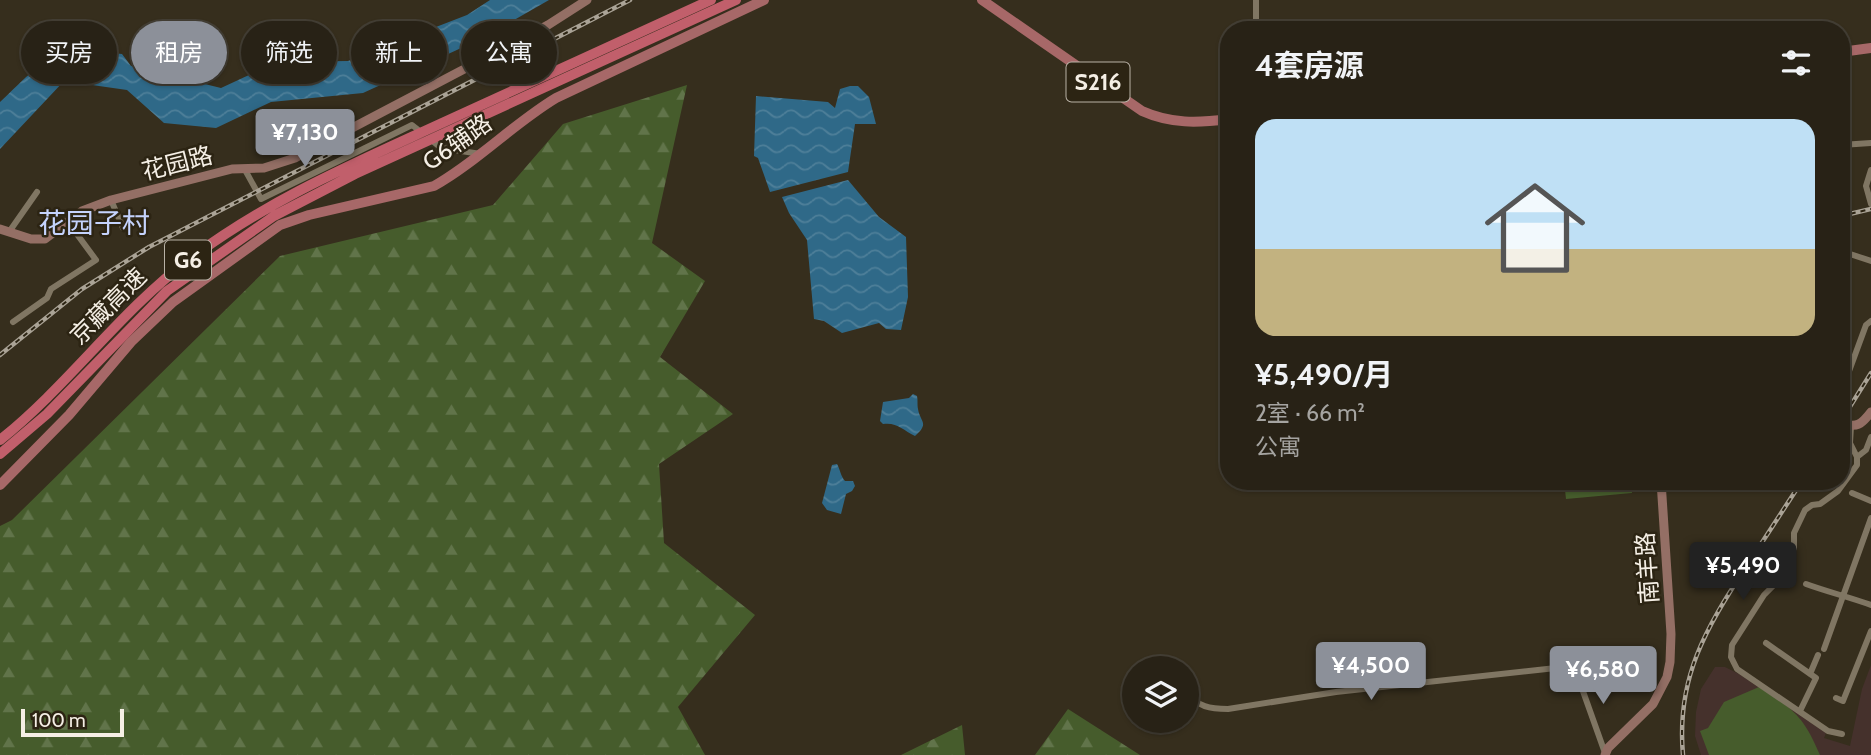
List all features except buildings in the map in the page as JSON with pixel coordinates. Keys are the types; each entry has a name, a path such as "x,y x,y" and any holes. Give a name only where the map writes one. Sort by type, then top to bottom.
{"highway":[{"name":"京藏高速","path":"0,440 38,407 126,314 191,258 267,207 308,184 711,0"},
{"path":"0,454 47,414 167,291 274,216 312,195 736,0"}],"main road":[{"name":"G6辅路","path":"0,485 69,415 131,342 173,302 280,225 309,215 434,186 452,177 535,111 556,98 764,0"},
{"name":"S216","path":"982,0 1142,111 1156,117 1184,122 1220,120"},
{"path":"1850,51 1871,48"}],"street":[{"name":"花园路","path":"5,230 31,239 45,239 82,211 111,200 232,169 264,168 295,158 548,25 587,0"},
{"path":"1256,21 1257,0"},
{"path":"244,168 261,199 412,125 441,148 481,154"},
{"path":"1850,144 1871,142"},
{"path":"1871,170 1866,186 1871,204"},
{"path":"5,230 37,192"},
{"path":"111,200 123,228"},
{"path":"13,322 47,298 51,289 96,260 68,222"},
{"path":"1850,254 1871,261"},
{"path":"1850,361 1866,325 1871,321"},
{"path":"1850,425 1863,423 1870,416"},
{"path":"1857,457 1866,450 1871,436"},
{"path":"1850,443 1857,457 1857,465 1850,476"},
{"name":"南羊路","path":"1605,755 1608,748 1653,704 1669,670 1671,640 1662,490"},
{"path":"1839,490 1827,500 1805,510 1794,533 1794,548 1773,586 1764,595 1732,645 1731,657 1737,669 1828,730 1842,734"},
{"path":"1852,493 1871,501"},
{"path":"1824,649 1871,518"},
{"path":"1806,584 1871,605"},
{"path":"1836,698 1843,701 1871,631"},
{"path":"1766,643 1816,678 1800,711"},
{"path":"1810,674 1818,655"},
{"path":"1199,704 1210,709 1228,709 1336,692 1574,666 1605,755"}],"shaded area":[{"path":"1871,665 1871,755 1701,755 1695,736 1696,712 1701,689 1715,667 1725,667 1739,674 1826,733 1824,738 1850,746 1862,689"}],"green space":[{"path":"687,85 652,243 705,281 660,357 733,414 659,464 664,543 755,615 678,707 705,755 0,755 0,526 12,520 280,256 493,205 563,124"},
{"path":"1565,490 1632,490 1632,493 1566,499"},
{"path":"1759,687 1796,715 1820,755 1709,755 1700,731 1708,728 1724,702"},
{"path":"1068,709 1140,755 1035,755"},
{"path":"962,725 965,755 901,755"}],"water":[{"path":"490,0 549,0 513,21 461,21 461,48 447,54 447,23 467,15"},
{"path":"117,54 122,54 131,66 131,84 205,84 221,88 241,79 241,84 337,84 337,61 351,60 351,84 383,84 363,93 271,102 216,128 164,123 127,90 85,84 117,84"},
{"path":"21,83 61,84 0,149 0,102"},
{"path":"858,86 869,97 876,124 855,124 848,172 770,192 758,158 754,156 756,96 828,102 835,108 840,89"},
{"path":"848,180 879,217 906,237 908,297 901,330 886,329 879,323 842,333 824,321 814,319 807,240 782,197"},
{"path":"913,394 917,396 923,422 920,432 915,436 896,425 883,424 880,421 883,402 909,398"},
{"path":"837,464 845,481 853,481 855,486 846,494 841,514 827,510 822,503 832,465"}],"railway":[{"path":"0,355 82,289 149,247 630,0"},
{"path":"1850,214 1871,209"},
{"path":"1850,407 1871,373"},
{"path":"1683,755 1684,702 1697,655 1718,611 1796,490"}],"district":[{"name":"花园子村","path":"94,223"}]}
